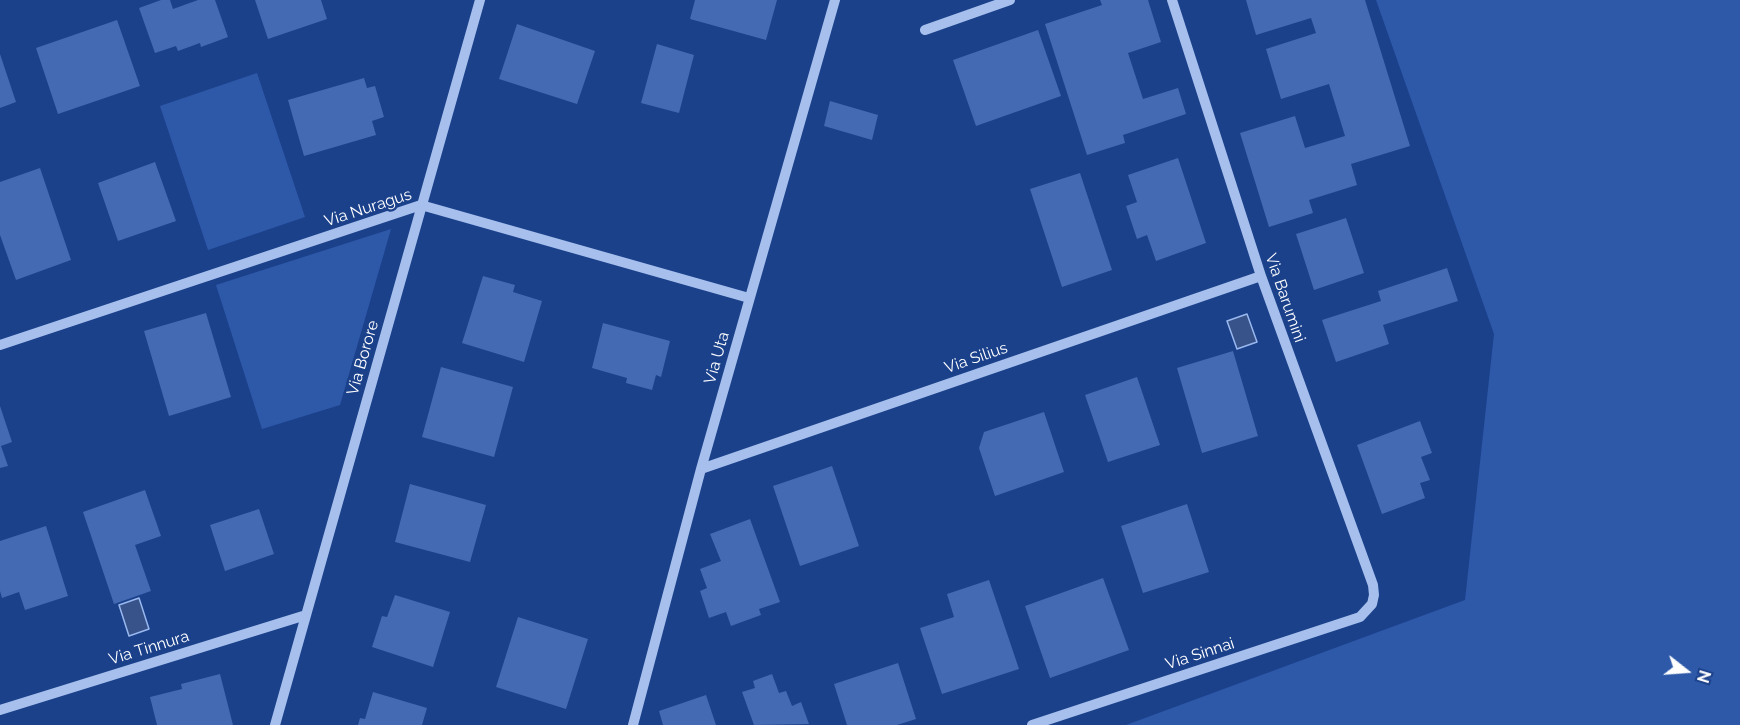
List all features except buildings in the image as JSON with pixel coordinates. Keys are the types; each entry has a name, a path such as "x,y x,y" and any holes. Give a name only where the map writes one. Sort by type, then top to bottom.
{"street":[{"name":"Via Borore","path":"276,725 480,0"},
{"name":"Via Uta","path":"633,725 701,469 835,0"},
{"path":"925,30 1010,0"},
{"name":"Via Barumini","path":"1172,0 1261,276 1372,585 1374,595 1372,604"},
{"name":"Via Nuragus","path":"0,345 421,205 749,298"},
{"name":"Via Silius","path":"701,469 1261,276"},
{"name":"Via Sinnai","path":"1032,725 1360,617 1372,604"},
{"name":"Via Tinnura","path":"0,710 306,615"}],"shaded area":[{"path":"1376,0 1740,0 1740,725 1126,725 1465,600 1494,334"},
{"path":"257,73 305,217 208,250 160,106"},
{"path":"391,229 340,405 262,429 216,285"},
{"path":"1247,314 1257,342 1237,349 1227,321"},
{"path":"139,598 149,629 129,636 119,605"}]}
